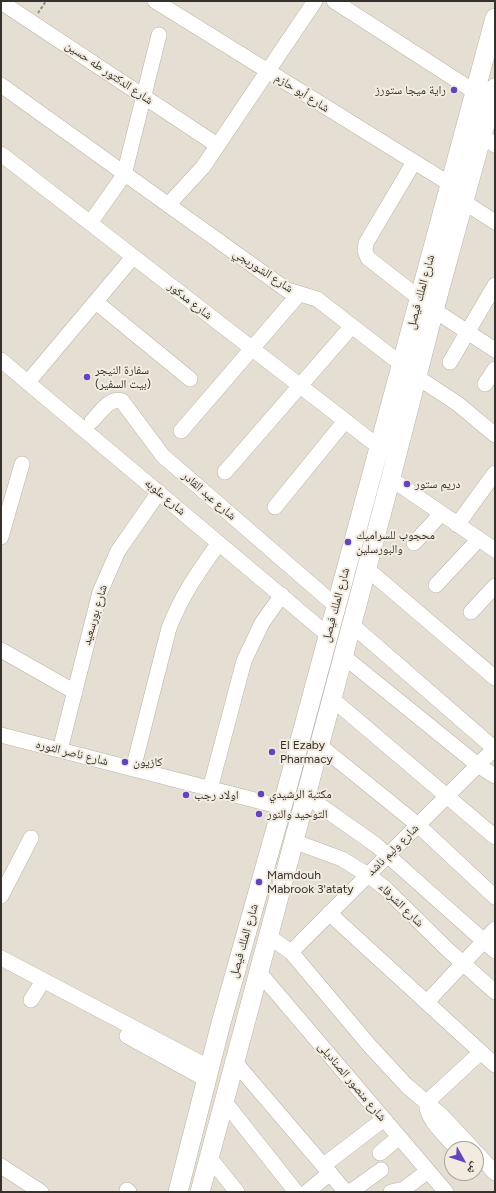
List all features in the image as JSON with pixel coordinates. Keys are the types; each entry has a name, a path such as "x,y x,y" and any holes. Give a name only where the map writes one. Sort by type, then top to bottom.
{"main road":[{"name":"شارع الملك فيصل","path":"178,1192 221,1023 282,807 495,18"},
{"name":"شارع الملك فيصل","path":"200,1192 434,310 464,202 488,141 495,88"},
{"path":"231,988 238,997 252,997"},
{"path":"221,1023 233,1021 243,1030"}],"street":[{"path":"168,205 199,172 315,1"},
{"path":"334,1 475,92"},
{"name":"شارع الدكتور طه حسين","path":"1,2 218,145"},
{"name":"شارع أبو حازم","path":"157,2 450,184"},
{"path":"90,223 124,175 159,35"},
{"name":"شارع الشوربجي","path":"1,85 124,175 287,290 317,299 401,364"},
{"name":"شارع مدكور","path":"1,154 379,447"},
{"path":"414,162 366,243 365,251 368,258 419,298"},
{"path":"464,202 492,214"},
{"path":"28,382 133,257"},
{"path":"450,362 495,285"},
{"path":"181,431 299,294"},
{"path":"96,302 190,379"},
{"path":"434,310 495,350"},
{"path":"225,472 352,326"},
{"name":"شارع علوبه","path":"1,360 328,634"},
{"path":"485,384 495,369"},
{"path":"417,376 458,404 495,435"},
{"name":"شارع عبد القادر","path":"92,421 111,401 117,400 122,402 163,456 336,606"},
{"path":"275,507 345,421"},
{"path":"1,537 22,464"},
{"path":"457,525 495,473"},
{"path":"390,478 440,514 495,550"},
{"name":"شارع بورسعيد","path":"60,750 100,592 108,571 118,551 159,492"},
{"path":"414,543 440,514"},
{"path":"436,585 479,539"},
{"path":"133,769 169,628 186,590 219,543"},
{"path":"366,568 495,678"},
{"path":"471,612 495,586"},
{"path":"210,788 244,661 253,638 282,595"},
{"path":"351,624 495,748"},
{"path":"1,650 74,692"},
{"path":"342,655 478,766 489,771 495,776"},
{"path":"331,698 495,837"},
{"name":"شارع ناصر الثوره","path":"1,735 282,807"},
{"path":"318,744 418,825 495,897"},
{"name":"شارع وليم ناشد","path":"291,952 495,748"},
{"path":"305,795 367,838 495,951"},
{"path":"1,896 31,838"},
{"name":"شارع الشرفاء","path":"293,841 342,859 368,874 386,889 463,964 495,992"},
{"path":"329,914 490,1059 427,1102 426,1109 430,1117 450,1141"},
{"path":"427,1002 495,929"},
{"path":"268,936 291,952 369,1045 406,1085 427,1102 465,1141"},
{"path":"1,958 42,983 208,1074"},
{"path":"1,968 42,983"},
{"name":"شارع منصور الصناديلى","path":"258,971 446,1192"},
{"path":"31,1000 42,983"},
{"path":"234,1061 346,1192"},
{"path":"224,1101 296,1192"},
{"path":"307,1192 327,1169 384,1119"},
{"path":"380,1153 399,1137"},
{"path":"209,1157 237,1192"},
{"path":"484,1161 495,1173"},
{"path":"1,1166 41,1192"},
{"path":"350,1192 381,1170"},
{"path":"391,1192 404,1189 428,1171"}],"place":[{"name":"راية ميجا ستورز","path":"454,90"},
{"name":"سفارة النيجر (بيت السفير)","path":"87,377"},
{"name":"دريم ستور","path":"407,484"},
{"name":"محجوب للسراميك والبورسلين","path":"348,542"},
{"name":"El Ezaby Pharmacy","path":"272,752"},
{"name":"كازيون","path":"125,762"},
{"name":"مكتبة الرشيدي","path":"261,794"},
{"name":"اولاد رجب","path":"186,795"},
{"name":"التوحيد والنور","path":"259,814"},
{"name":"Mamdouh Mabrook 3'ataty","path":"259,882"}]}
